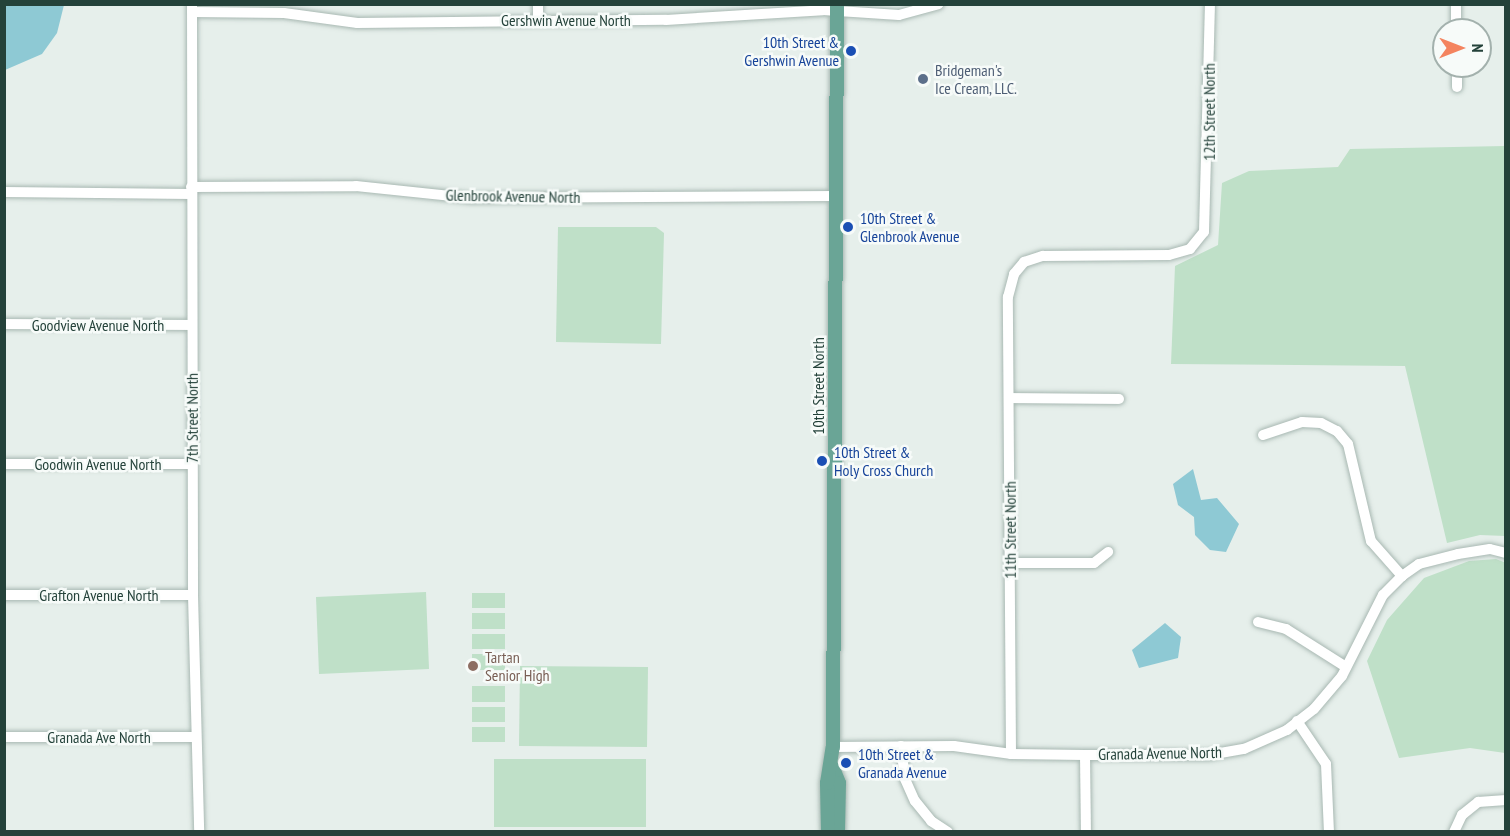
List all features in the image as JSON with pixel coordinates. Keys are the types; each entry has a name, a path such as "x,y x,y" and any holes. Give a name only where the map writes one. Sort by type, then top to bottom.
{"main road":[{"name":"10th Street North","path":"837,8 833,768 838,783 838,831"},
{"name":"10th Street North","path":"828,831 827,783 833,768"}],"street":[{"path":"538,4 538,20"},
{"name":"Gershwin Avenue North","path":"192,8 284,13 357,23 666,20 837,8 899,15 939,4"},
{"name":"12th Street North","path":"1008,307 1014,274 1024,262 1043,256 1169,255 1190,249 1204,232 1207,219 1210,4"},
{"name":"7th Street North","path":"192,8 194,737 199,831"},
{"path":"1457,78 1457,87"},
{"name":"Glenbrook Avenue North","path":"4,192 356,186 471,198 836,196"},
{"name":"11th Street North","path":"1008,307 1011,754"},
{"name":"Goodview Avenue North","path":"4,324 192,325"},
{"path":"1010,398 1119,399"},
{"path":"1263,435 1302,422 1321,423 1337,431 1348,444 1371,541 1402,576"},
{"name":"Goodwin Avenue North","path":"4,464 192,464"},
{"name":"Granada Avenue North","path":"833,747 954,746 1011,754 1085,755 1209,755 1244,748 1297,721 1314,709 1346,668 1383,595 1402,576 1419,564 1458,554 1490,549 1506,553"},
{"path":"1011,563 1094,563 1108,552"},
{"name":"Grafton Avenue North","path":"4,595 193,595"},
{"path":"1258,622 1286,629 1346,668"},
{"path":"1297,721 1326,764 1329,831"},
{"name":"Granada Ave North","path":"4,737 194,737"},
{"path":"901,746 905,779 915,801 931,821 948,831"},
{"path":"1085,755 1086,831"},
{"path":"1454,831 1462,815 1478,802 1506,800"}],"green space":[{"path":"1505,146 1505,536 1480,535 1447,543 1405,366 1171,364 1175,266 1218,245 1222,183 1249,171 1338,167 1350,149"},
{"path":"558,227 656,227 664,233 661,344 556,342"},
{"path":"1496,559 1506,563 1505,753 1470,748 1399,758 1367,661 1387,620 1424,578 1469,561"},
{"path":"426,592 429,669 319,674 316,597"},
{"path":"472,593 505,593 505,608 472,608"},
{"path":"472,613 505,613 505,629 472,629"},
{"path":"472,634 505,634 505,649 472,649"},
{"path":"472,654 505,654 505,670 472,670"},
{"path":"520,666 648,667 647,747 519,746"},
{"path":"472,686 505,686 505,702 472,702"},
{"path":"472,707 505,707 505,722 472,722"},
{"path":"472,727 505,727 505,742 472,742"},
{"path":"494,759 646,759 646,827 494,827"}],"water":[{"path":"4,5 64,5 57,33 42,54 5,70"},
{"path":"1193,469 1201,500 1217,498 1239,524 1226,552 1210,550 1195,535 1194,517 1178,505 1173,484"},
{"path":"1165,623 1181,637 1178,658 1139,668 1132,650"}],"place":[{"name":"10th Street & Gershwin Avenue","path":"851,51"},
{"name":"Bridgeman's Ice Cream, LLC.","path":"923,79"},
{"name":"10th Street & Glenbrook Avenue","path":"848,227"},
{"name":"10th Street & Holy Cross Church","path":"822,461"},
{"name":"Tartan Senior High","path":"473,666"},
{"name":"10th Street & Granada Avenue","path":"846,763"}]}
